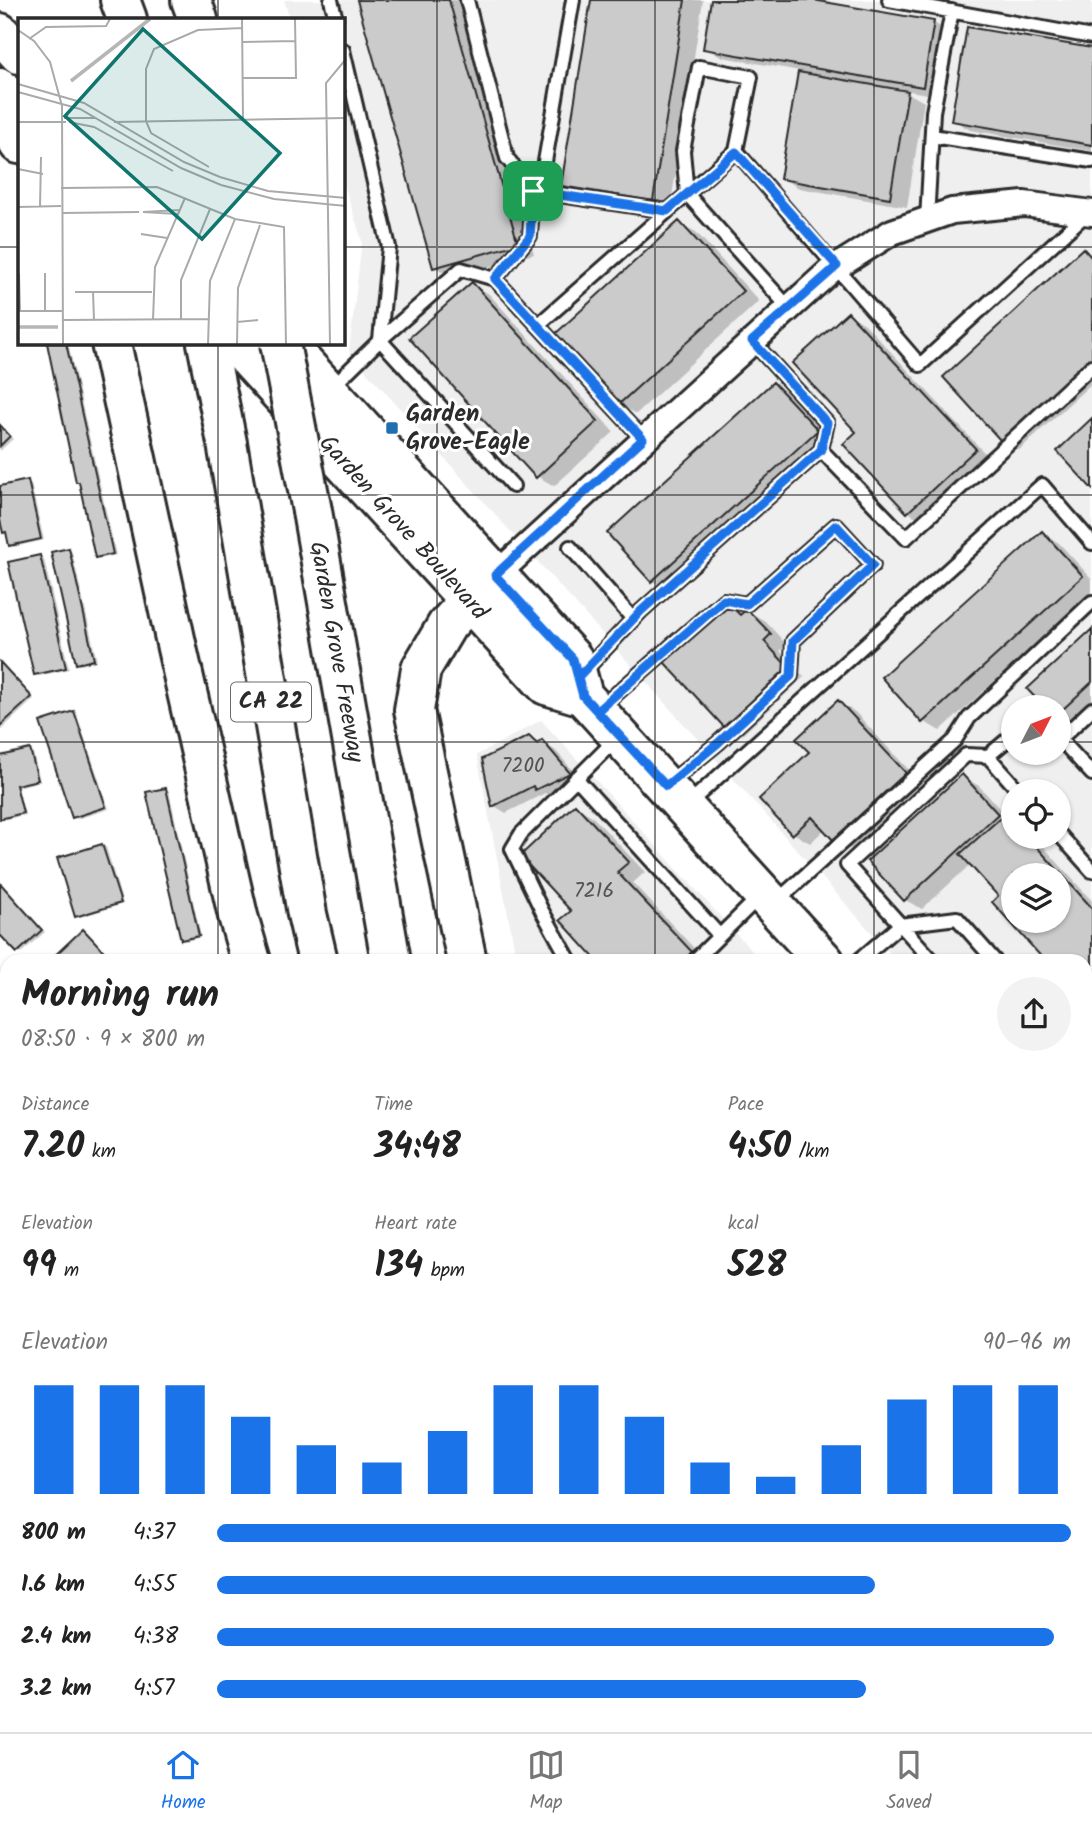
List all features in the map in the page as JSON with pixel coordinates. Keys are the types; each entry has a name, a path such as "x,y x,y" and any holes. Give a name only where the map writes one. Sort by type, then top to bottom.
{"main road":[{"path":"120,0 127,18"},
{"path":"191,0 198,18"},
{"path":"0,33 18,53"},
{"path":"0,88 18,108"},
{"path":"0,112 18,142"},
{"path":"111,345 177,648 249,954"},
{"name":"CA 22","path":"207,345 227,443 307,914 316,954"},
{"name":"Garden Grove Boulevard","path":"236,345 482,588"},
{"name":"Garden Grove Freeway","path":"282,345 390,954"},
{"name":"Garden Grove Boulevard","path":"284,345 328,391 482,588 546,685 594,705"},
{"path":"466,954 414,710 421,669 447,625 482,588"},
{"path":"594,705 818,954"}],"street":[{"path":"482,588 643,439 837,266 892,232 952,211 1024,204 1090,213"}],"lane":[{"path":"331,0 336,18"},
{"path":"467,0 507,158 533,191 667,211"},
{"path":"495,279 530,236 533,191 543,173 573,0"},
{"path":"889,0 1092,37"},
{"path":"927,220 933,112 952,11"},
{"path":"345,59 389,247 380,340 513,486"},
{"path":"537,325 667,211 687,194 736,152 751,76 699,67 683,151 687,194 789,308"},
{"path":"932,136 1092,160"},
{"path":"736,152 920,365 1090,213"},
{"path":"328,391 380,340 461,268 495,279 643,439"},
{"path":"566,954 512,849 521,834 576,778 594,705 633,619 821,450 827,423 752,341"},
{"path":"821,450 906,538 1092,366"},
{"path":"675,797 1042,485 1092,543"},
{"path":"594,705 724,600 747,604 836,525 873,565 793,641 791,676 718,743 675,797"},
{"path":"570,547 633,619"},
{"path":"701,954 719,935 768,899 955,740 969,718 1092,602"},
{"path":"1071,729 1091,713"},
{"path":"927,954 847,865 965,755 988,756 1001,745"},
{"path":"1071,752 1092,774"},
{"path":"988,756 1008,779"},
{"path":"576,778 719,935"},
{"path":"1071,847 1092,871"},
{"path":"866,954 900,925 957,918 989,954"}],"shaded area":[{"path":"284,0 1092,0 1092,954 891,954 349,352 362,241 345,187 345,18 290,18"},
{"path":"541,720 755,954 516,954 477,755"}],"building":[{"path":"357,0 449,0 518,244 433,268"},
{"path":"591,0 685,0 653,201 561,186"},
{"path":"711,0 813,0 934,21 923,87 703,49"},
{"path":"967,27 1092,48 1092,145 951,121"},
{"path":"798,72 908,91 890,198 780,179"},
{"path":"679,221 743,291 618,405 554,335"},
{"path":"1083,248 1092,258 1092,358 1001,441 943,377"},
{"path":"472,282 598,421 536,478 409,338"},
{"path":"848,312 976,449 907,513 843,444 856,432 792,363"},
{"path":"47,345 66,345 113,554 95,558 79,482 76,482"},
{"path":"773,382 818,430 651,582 607,533"},
{"path":"1092,418 1092,489 1057,451"},
{"path":"0,425 10,436 0,446"},
{"path":"28,480 41,539 9,546 0,520 0,486"},
{"path":"1042,531 1083,576 922,723 881,677"},
{"path":"69,548 94,660 76,664 51,552"},
{"path":"40,555 66,668 34,675 8,562"},
{"path":"728,603 740,615 747,609 771,634 764,641 788,667 724,727 664,662"},
{"path":"1092,629 1092,682 1071,702 1071,695 1033,695 1027,689"},
{"path":"0,662 32,697 0,726"},
{"path":"838,700 906,773 833,840 812,817 792,835 759,799 809,752 796,739"},
{"path":"74,711 106,807 72,818 40,722"},
{"path":"529,736 537,744 542,740 570,773 535,790 533,786 492,807 482,759"},
{"path":"30,749 38,780 16,785 23,813 0,819 0,756"},
{"path":"962,774 998,814 904,901 867,861"},
{"path":"166,788 199,936 181,940 146,792"},
{"path":"575,804 629,862 617,872 692,952 591,954 560,920 571,911 520,856"},
{"path":"1001,817 1001,849 1039,849 1051,863 1001,863 1001,912 992,902 998,896 960,854"},
{"path":"102,844 121,903 75,917 57,858"},
{"path":"0,883 42,930 17,953 0,935"},
{"path":"1071,885 1092,908 1092,954 1039,954 1020,933 1071,933"},
{"path":"83,929 106,954 56,954"}],"place":[{"name":"Garden Grove-Eagle","path":"392,428"}],"route":[{"path":"533,191 530,236 495,279 643,439 495,575 573,659 583,696 666,786 791,676 793,641 873,565 836,525 747,604 724,600 597,711 583,696 578,677 641,611 821,450 827,423 752,341 837,266 736,152 667,211 533,191"}]}
